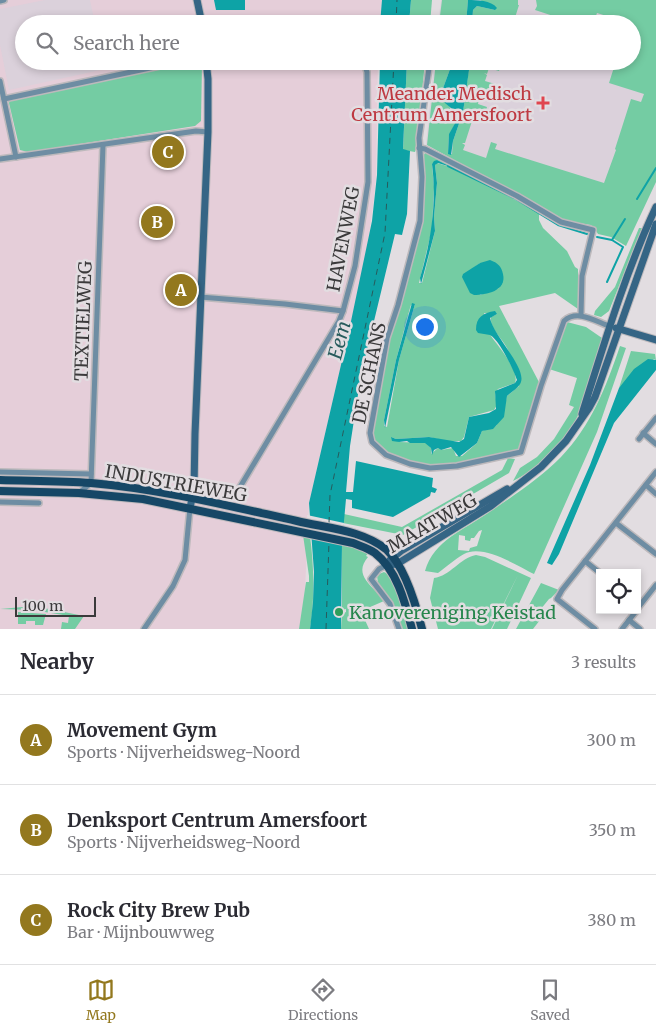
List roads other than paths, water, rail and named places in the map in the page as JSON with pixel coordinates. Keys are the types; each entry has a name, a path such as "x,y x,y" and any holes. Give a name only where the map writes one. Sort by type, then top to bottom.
{"main road":[{"path":"197,0 200,15"},
{"path":"190,508 194,489 200,297 208,132 207,70"},
{"path":"208,79 210,70"},
{"name":"MAATWEG","path":"581,419 609,326 656,207"},
{"name":"MAATWEG","path":"387,565 397,564 478,514 549,460 566,441 595,397 656,224"},
{"path":"609,326 656,340"},
{"name":"INDUSTRIEWEG","path":"0,480 91,479 192,498 344,531 372,540 393,556"},
{"name":"MAATWEG","path":"387,565 393,556 515,486"},
{"name":"INDUSTRIEWEG","path":"0,491 79,493 143,499 344,541 370,549 387,565"},
{"path":"393,556 412,596 422,629"},
{"path":"387,565 402,597 412,629"}],"street":[{"path":"0,1 4,0"},
{"path":"4,99 141,70"},
{"name":"HAVENWEG","path":"240,488 339,321 343,311 355,266 368,182 366,70"},
{"path":"429,70 420,132 420,148 517,196 561,222 594,230 582,276 581,315 609,326"},
{"path":"0,81 16,157"},
{"path":"0,160 196,131 208,132"},
{"name":"TEXTIELWEG","path":"91,479 103,145"},
{"name":"DE SCHANS","path":"420,148 422,178 420,221 398,305 387,338 370,433 374,444 388,456 410,464 430,468 457,466 521,452 562,326 568,318 574,315 581,315"},
{"path":"200,297 343,311"},
{"path":"639,439 656,418"},
{"path":"644,434 656,444"},
{"name":"INDUSTRIEWEG","path":"0,472 91,479"},
{"path":"595,629 557,599 562,590 656,472"},
{"path":"79,493 91,479"},
{"path":"646,486 656,494"},
{"path":"0,502 37,503 35,492"},
{"path":"144,629 173,586 185,560 190,508"},
{"path":"616,522 656,554"},
{"path":"585,561 596,570"},
{"path":"387,565 379,568 370,579 390,604 399,629"},
{"path":"641,601 656,585"},
{"path":"622,629 634,614"},
{"path":"629,620 640,629"}],"water":[{"path":"214,0 245,0 245,10 216,10"},
{"path":"382,0 411,0 410,15 381,15"},
{"path":"468,0 488,2 497,8 495,10 477,6 473,10 473,15 467,15"},
{"path":"380,70 407,70 403,149 410,151 407,214 402,235 395,234 361,375 350,446 346,492 353,492 356,461 433,478 432,487 437,489 435,493 431,492 430,496 393,517 352,508 352,500 346,499 342,543 341,629 310,629 314,572 309,503 372,221 377,175"},
{"path":"450,70 469,70 463,112 453,141 451,155 448,154 449,134 458,118 458,114 445,103 442,91"},
{"path":"437,160 451,167 438,163 435,165 437,183 434,217 435,231 421,284 420,278 432,222 434,193 432,164"},
{"path":"490,260 501,269 503,274 502,284 490,293 474,295 470,293 462,277 463,274 480,263"},
{"path":"412,303 415,304 399,360 385,428 384,420 396,360"},
{"path":"495,311 497,314 490,318 492,325 519,368 521,376 520,384 507,396 504,417 493,429 482,431 477,443 459,457 451,447 441,450 438,448 434,450 432,455 431,448 425,443 392,441 391,437 396,439 429,437 459,442 464,439 469,417 489,413 496,409 495,391 515,383 517,380 498,342 490,335 478,333 476,330 477,322 481,316"},
{"path":"648,359 656,360 656,370 614,423 559,554 552,565 547,563 590,465 619,388 634,369"}],"waterway":[{"path":"448,166 514,198 558,225 587,234"},
{"path":"637,199 656,168"},
{"path":"597,237 612,240 625,219"},
{"path":"607,282 623,247 612,240"}],"place":[{"name":"Meander Medisch Centrum Amersfoort","path":"543,103"},
{"name":"Rock City Brew Pub","path":"168,152"},
{"name":"Denksport Centrum Amersfoort","path":"157,222"},
{"name":"Movement Gym","path":"181,290"},
{"name":"Kanovereniging Keistad","path":"339,612"}],"water label":[{"name":"Eem","path":"339,340"}]}
